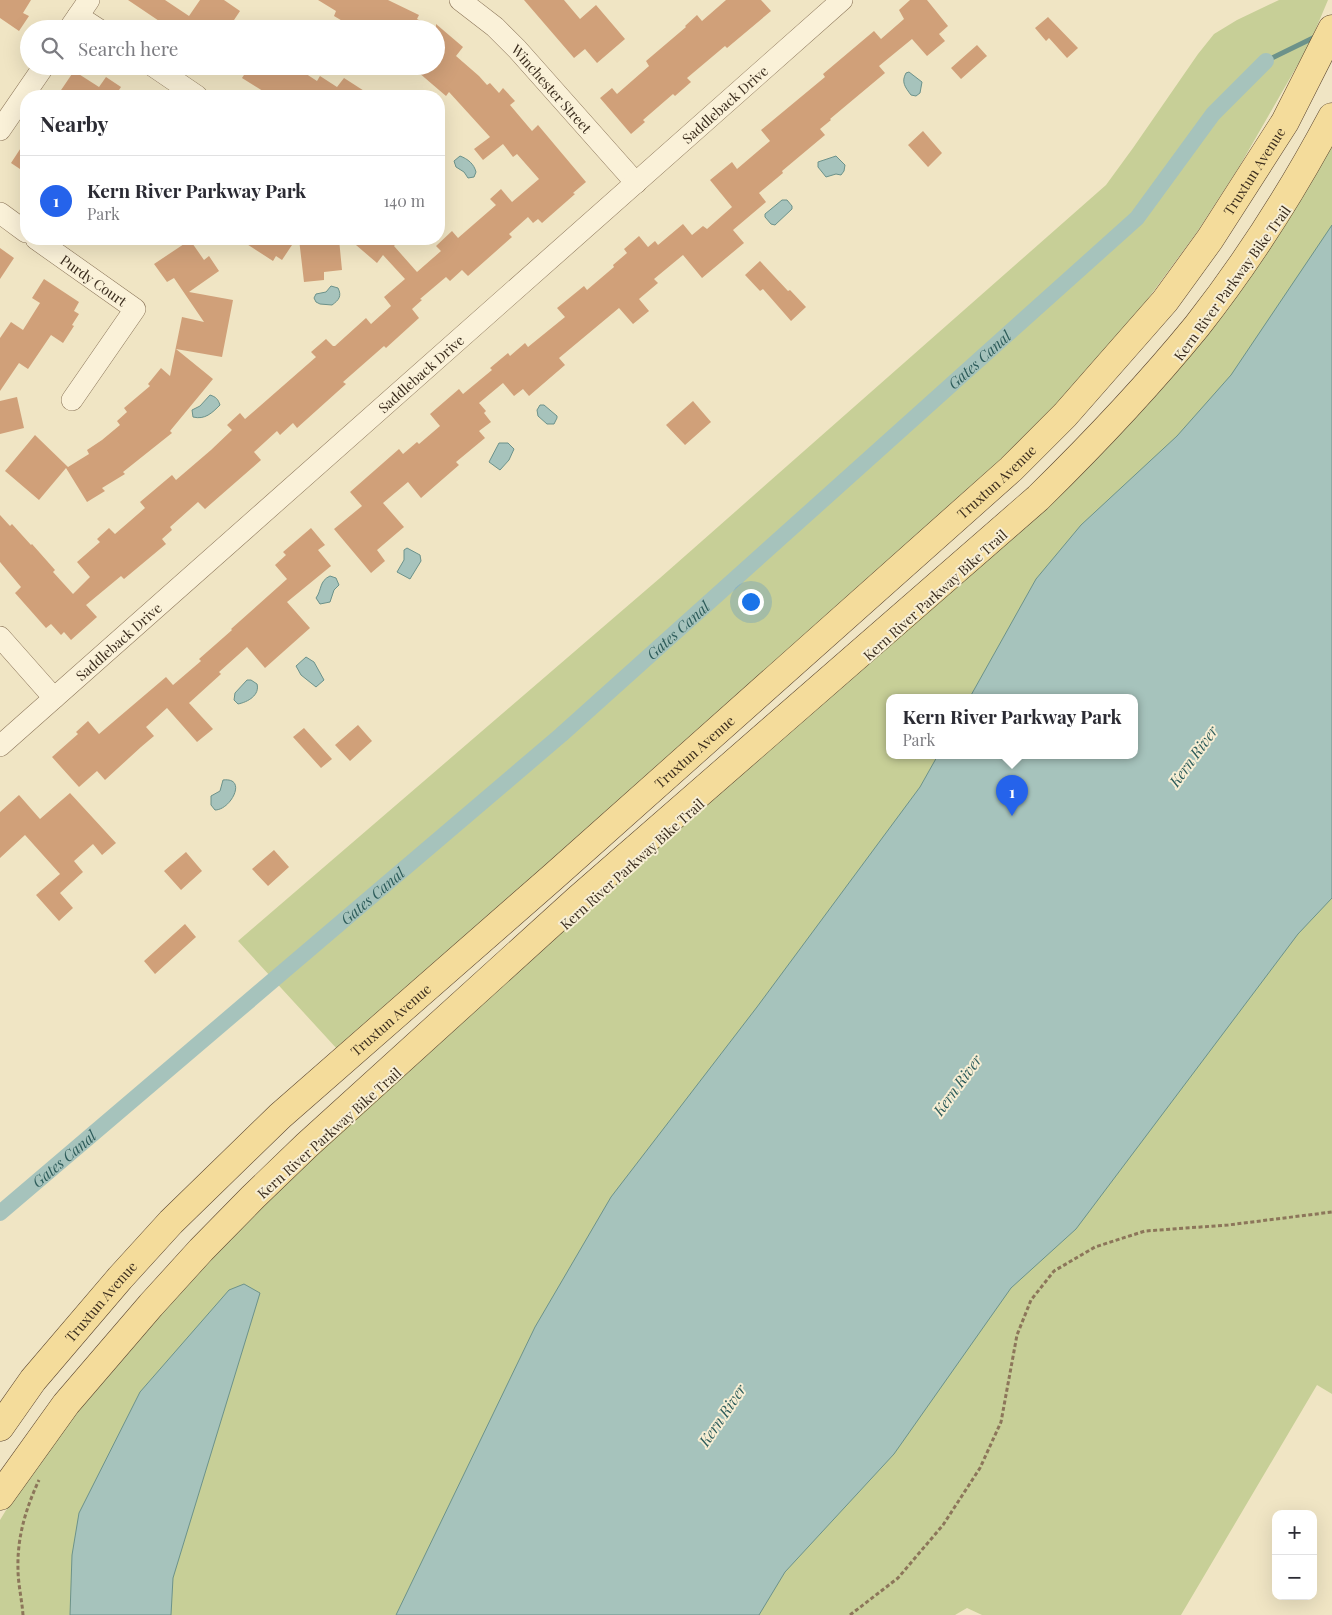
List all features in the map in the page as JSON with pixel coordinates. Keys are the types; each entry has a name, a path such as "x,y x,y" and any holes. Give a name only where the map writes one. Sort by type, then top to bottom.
{"main road":[{"name":"Truxtun Avenue","path":"0,1427 33,1380 120,1278 171,1222 259,1136 576,858 1011,469 1065,415 1165,301 1210,240 1285,122 1332,29"},
{"path":"0,1496 66,1404 157,1298 201,1250 260,1191 578,899 1038,498 1094,443 1196,326 1243,263 1287,196 1332,117"}],"street":[{"name":"Winchester Street","path":"460,0 495,27 517,49 636,183"},
{"name":"Saddleback Drive","path":"0,746 842,0"},
{"path":"28,90 38,75"},
{"path":"166,75 188,90"},
{"path":"0,130 20,101"},
{"path":"0,213 20,228"},
{"name":"Purdy Court","path":"45,245 135,308 72,400"},
{"path":"0,636 54,698"}],"path":[{"path":"850,1615 898,1578 943,1525 980,1468 1001,1422 1017,1335 1031,1300 1054,1271 1095,1247 1146,1231 1228,1225 1332,1212"},
{"path":"24,1615 18,1570 20,1534 31,1498 41,1476"}],"green space":[{"path":"1279,0 1328,0 1309,45 1239,167 1197,232 1136,315 1033,431 338,1050 238,941 660,578 1106,185 1214,34 1237,20"},
{"path":"1332,138 1332,1394 1317,1385 1181,1615 982,1615 967,1608 955,1615 0,1615 0,1520 19,1489 88,1394 186,1280 346,1123 1040,509"}],"water":[{"path":"909,72 922,82 920,93 916,96 911,95 904,84 906,73"},
{"path":"460,156 468,160 474,167 476,172 474,177 468,178 464,172 456,167 454,161"},
{"path":"836,156 845,165 844,171 841,175 836,174 826,177 818,167 818,162"},
{"path":"782,200 787,200 792,209 775,225 771,224 765,217 765,214"},
{"name":"Kern River","path":"1332,225 1332,898 1298,934 1076,1229 1011,1288 894,1454 785,1572 759,1615 396,1615 535,1327 611,1197 757,1007 920,787 936,759 1138,759 1138,694 972,694 1036,579 1081,525 1177,436 1231,375"},
{"path":"331,286 338,288 339,298 332,305 316,302 314,298 316,294 326,292"},
{"path":"210,395 217,398 220,405 205,417 193,417 192,410 200,406"},
{"path":"540,405 544,405 557,416 554,424 547,424 538,416 537,410"},
{"path":"499,443 508,443 514,449 509,460 500,470 489,462"},
{"path":"407,548 420,555 421,561 410,579 397,572 404,560 404,550"},
{"path":"330,576 336,578 339,585 334,590 330,602 320,604 316,598 322,583"},
{"path":"306,657 314,662 324,680 316,687 301,675 296,666"},
{"path":"247,680 257,684 257,691 249,700 238,704 234,700 235,693"},
{"path":"223,780 230,780 235,783 236,788 227,805 215,810 211,805 211,796 220,791"},
{"path":"244,1284 260,1293 173,1578 171,1615 70,1615 72,1555 79,1513 140,1392 229,1290"}],"building":[{"path":"0,0 31,0 23,13 29,16 26,20 20,20 19,31 0,18"},
{"path":"128,0 165,0 189,16 200,0 224,0 240,11 234,20 158,20"},
{"path":"318,0 388,0 419,15 417,19 419,20 341,20 334,16 336,11"},
{"path":"524,0 564,0 580,19 596,5 625,39 597,63 585,49 574,58"},
{"path":"726,0 761,0 771,11 687,78 691,82 675,96 673,94 643,120 645,122 631,134 600,98 612,88 617,94 649,66 646,61 686,27 697,15 702,21"},
{"path":"910,0 927,0 948,26 939,34 945,41 927,56 912,39 879,66 885,73 830,119 820,129 825,135 759,193 766,202 733,230 744,243 702,278 683,255 654,279 658,283 639,299 649,311 633,324 619,308 559,358 565,365 529,396 523,389 514,396 503,383 479,403 486,411 484,413 491,422 479,431 485,438 456,462 459,465 421,498 408,482 383,503 404,527 377,550 385,561 371,573 334,529 362,506 350,492 399,449 403,454 417,442 419,444 440,426 430,414 459,389 463,394 492,370 490,368 508,353 510,356 525,343 528,347 565,317 557,308 584,286 587,290 614,267 613,265 627,253 624,249 639,236 648,247 655,241 658,245 683,224 692,235 703,226 707,229 732,207 710,180 732,162 737,169 770,141 761,130 825,77 823,74 874,31 881,39 904,19 899,10"},
{"path":"1048,17 1078,48 1067,58 1049,38 1046,41 1035,28"},
{"path":"445,32 463,47 456,56 487,85 490,83 499,93 503,88 515,101 510,105 532,131 538,125 586,182 542,223 538,219 533,223 528,217 509,234 512,237 468,276 462,270 450,281 446,277 420,299 422,300 412,309 419,318 386,348 384,346 343,382 346,384 297,428 293,423 280,435 277,431 254,452 261,460 205,509 198,502 170,527 172,530 162,539 166,544 124,579 121,576 86,605 97,617 71,640 64,632 61,635 51,624 46,628 15,593 21,587 0,562 0,515 32,544 55,570 53,572 73,594 90,577 77,562 100,542 97,539 109,528 115,534 145,508 140,502 172,475 176,480 211,450 232,430 227,425 240,413 245,419 316,357 311,352 326,339 335,346 366,318 371,324 391,306 384,297 405,279 383,255 377,263 356,245 395,245 417,272 441,251 436,246 445,245 445,238 452,231 458,238 496,205 490,199 501,189 512,202 539,179 517,154 513,157 503,144 483,160 474,149 490,137 449,92 446,96 445,90 439,90 422,75 445,75"},
{"path":"977,45 987,56 961,79 951,68"},
{"path":"71,75 80,75 99,87 106,77 121,87 119,90 61,90"},
{"path":"244,75 308,75 317,81 320,76 337,87 344,78 363,90 261,90 242,78"},
{"path":"923,131 942,153 928,167 908,145"},
{"path":"20,149 20,169 11,163"},
{"path":"182,245 194,245 204,260 209,256 219,271 189,292 233,300 222,357 176,349 213,379 170,431 172,433 123,472 125,474 102,488 105,491 87,502 66,468 39,500 5,471 35,435 68,467 89,454 87,450 120,425 117,421 127,412 124,408 150,386 148,384 161,368 170,376 182,317 204,322 174,278 167,282 154,264"},
{"path":"248,245 292,245 282,260 276,256 273,261"},
{"path":"300,245 340,245 342,270 324,272 324,280 304,282"},
{"path":"0,248 14,258 0,279"},
{"path":"760,261 806,307 791,321 763,289 760,291 745,275"},
{"path":"44,279 79,302 74,311 79,314 63,343 51,335 28,369 19,363 0,391 0,338 11,322 23,330 40,303 32,298"},
{"path":"17,397 24,428 0,434 0,401"},
{"path":"693,401 711,422 685,445 666,425"},
{"path":"311,528 325,545 318,550 331,566 287,602 310,628 265,668 247,647 219,672 221,674 189,703 213,729 197,742 167,708 146,727 154,736 105,780 97,771 79,787 52,757 78,734 76,732 88,721 99,734 166,677 173,685 201,661 199,659 287,579 275,565 286,555 283,552"},
{"path":"358,725 372,741 350,761 335,745"},
{"path":"304,728 332,759 321,768 293,737"},
{"path":"70,793 116,843 102,855 93,844 74,861 83,872 60,893 73,908 59,921 36,895 60,874 25,835 0,858 0,812 19,795 40,819"},
{"path":"274,850 289,867 268,886 252,869"},
{"path":"186,852 202,871 181,890 164,871"},
{"path":"185,924 196,937 155,974 144,961"}],"waterway":[{"name":"Gates Canal","path":"1266,61 1317,36"},
{"name":"Gates Canal","path":"0,1213 561,735 1137,218 1213,114 1266,61"}],"place":[{"name":"Kern River Parkway Park","path":"1012,816"}]}
